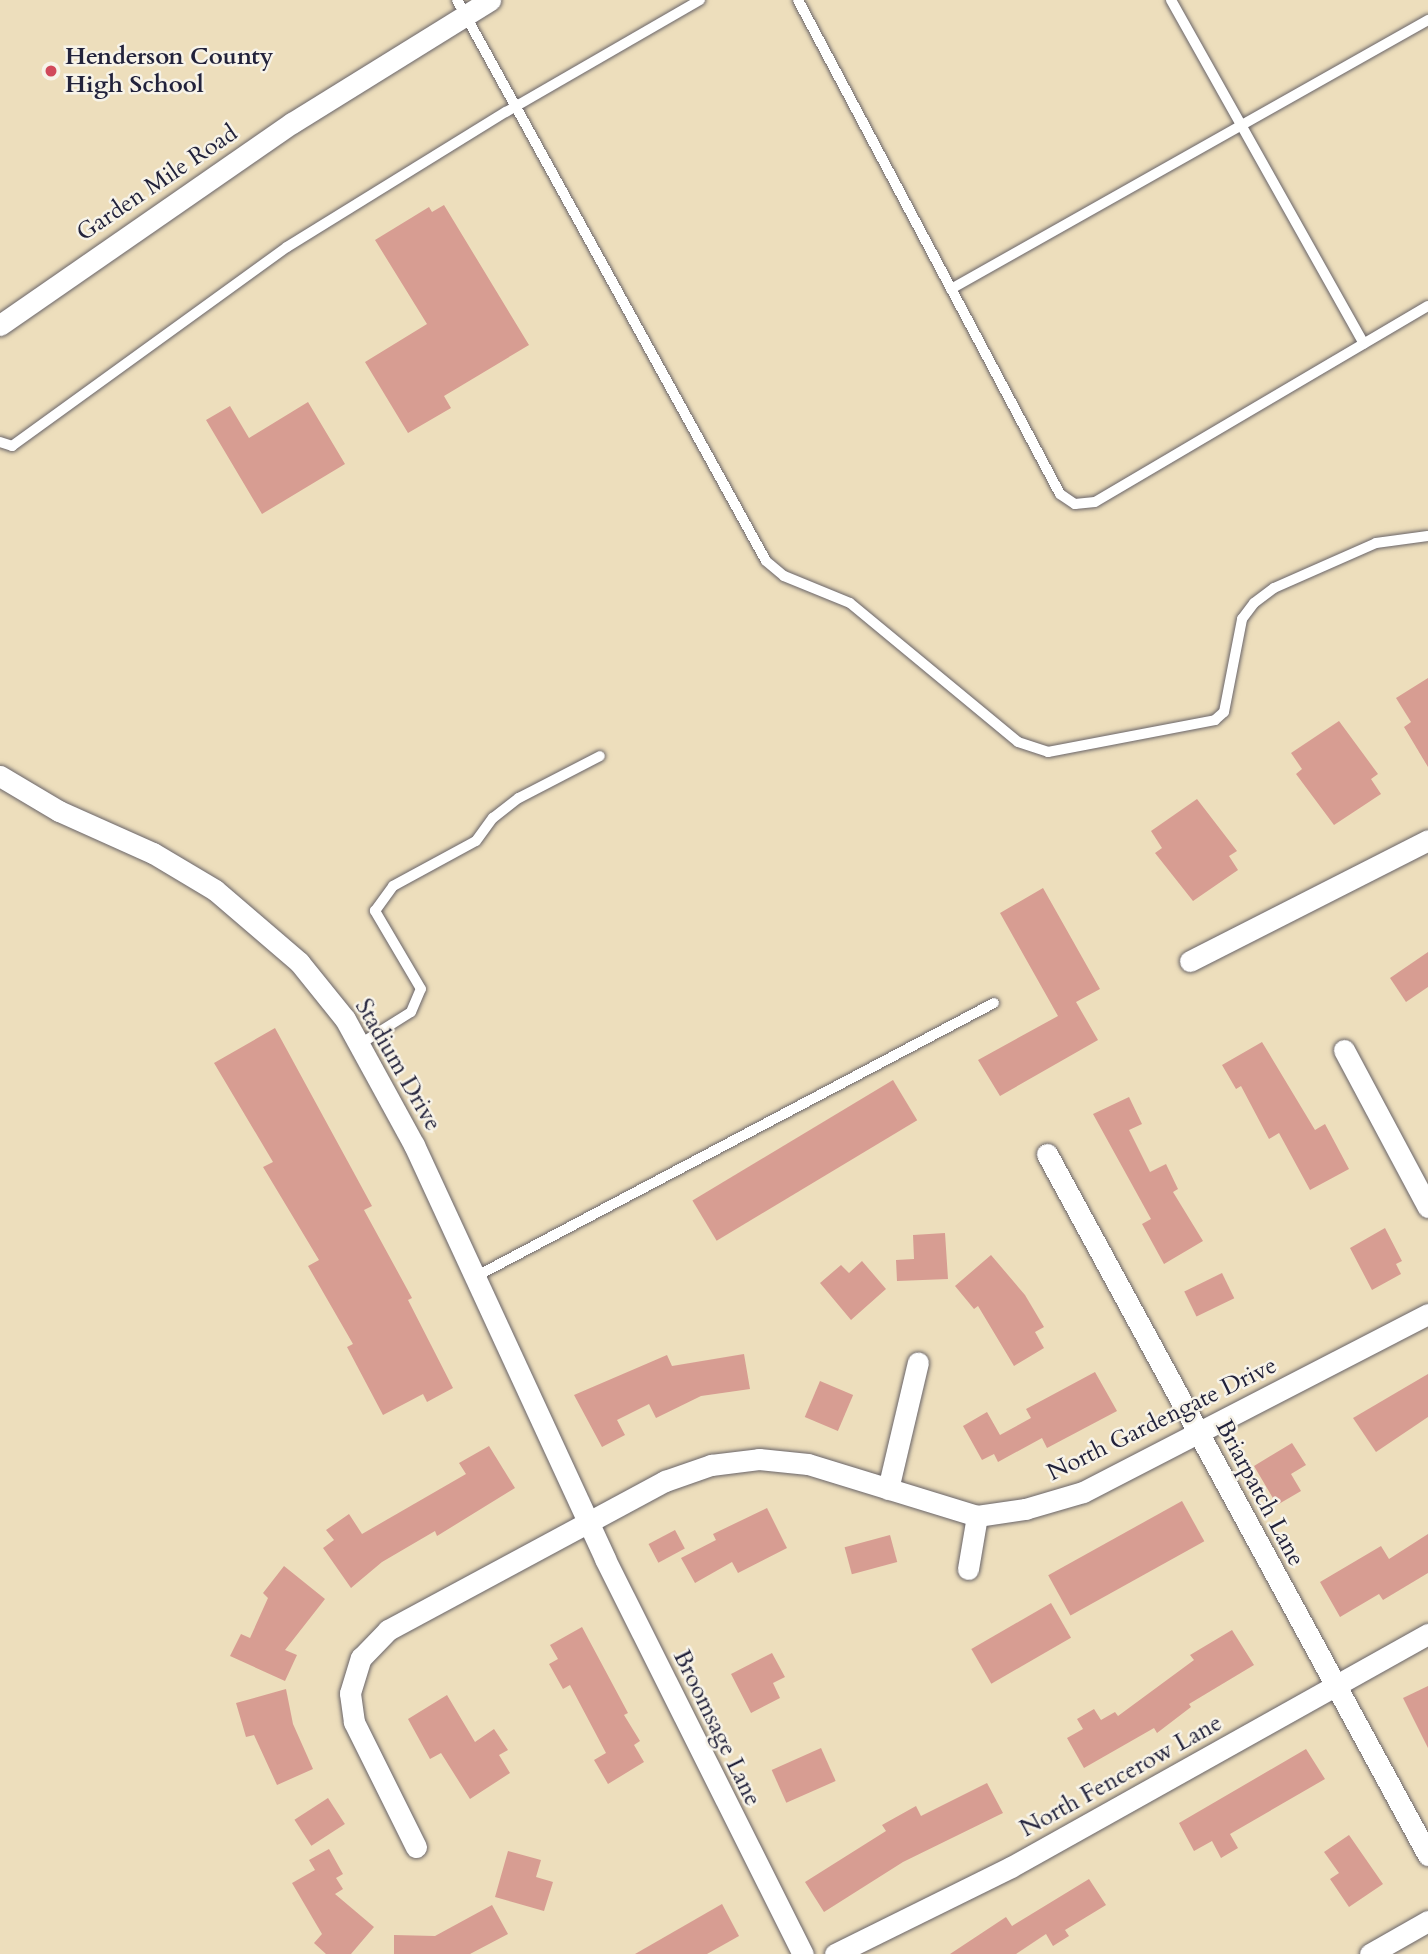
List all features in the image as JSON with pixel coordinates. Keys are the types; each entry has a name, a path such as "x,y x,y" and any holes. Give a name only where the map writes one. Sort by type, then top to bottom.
{"street":[{"name":"Garden Mile Road","path":"0,325 461,7 490,0"},
{"name":"Stadium Drive","path":"0,775 59,811 185,870 244,912 299,962 360,1044 414,1145 473,1278 589,1522"},
{"path":"1190,961 1428,840"},
{"path":"1344,1050 1428,1207"},
{"name":"Briarpatch Lane","path":"1047,1154 1428,1855"},
{"name":"North Gardengate Drive","path":"416,1847 354,1722 350,1693 361,1658 388,1630 589,1522 688,1472 759,1459 808,1464 977,1516 1062,1500 1428,1314"},
{"path":"888,1489 918,1362"},
{"path":"968,1569 977,1516"},
{"name":"Broomsage Lane","path":"589,1522 803,1954"},
{"name":"North Fencerow Lane","path":"835,1954 1011,1867 1428,1634"},
{"path":"1370,1954 1428,1922"}],"lane":[{"path":"0,442 12,446 287,247 517,105 700,0"},
{"path":"797,0 1060,495 1076,504 1095,502 1428,306"},
{"path":"1171,0 1364,344"},
{"path":"461,7 766,561 784,576 850,603 1018,742 1048,752 1215,720 1224,712 1242,619 1254,603 1274,588 1376,543 1428,536"},
{"path":"951,289 1428,20"},
{"path":"360,1044 411,1012 421,989 374,911 393,886 426,872 476,841 493,818 519,798 600,756"},
{"path":"473,1278 994,1003"}],"building":[{"path":"444,205 529,345 444,396 451,408 408,433 365,362 427,324 375,240 429,207 432,212"},
{"path":"308,402 345,464 262,514 206,420 230,406 249,438"},
{"path":"1428,678 1428,767 1404,727 1411,722 1396,698"},
{"path":"1339,721 1378,774 1371,779 1381,794 1334,825 1296,774 1302,769 1291,753"},
{"path":"1197,799 1237,851 1229,856 1238,870 1193,901 1155,853 1162,848 1151,831"},
{"path":"1043,888 1100,989 1076,1002 1098,1040 1000,1096 978,1060 1058,1016 1000,913"},
{"path":"1428,952 1428,987 1406,1002 1390,978"},
{"path":"275,1028 372,1206 364,1210 412,1298 408,1300 453,1388 427,1402 423,1394 383,1415 347,1347 353,1344 308,1266 319,1260 263,1167 273,1162 214,1063"},
{"path":"1262,1042 1315,1130 1325,1124 1349,1169 1310,1190 1279,1133 1269,1139 1241,1086 1236,1089 1222,1065"},
{"path":"893,1080 917,1120 717,1241 692,1201"},
{"path":"1129,1097 1142,1124 1129,1130 1150,1172 1166,1164 1178,1189 1173,1192 1203,1241 1164,1264 1142,1224 1151,1219 1093,1114"},
{"path":"1385,1228 1402,1261 1396,1264 1401,1274 1372,1290 1350,1248"},
{"path":"945,1233 948,1279 897,1281 896,1260 914,1259 913,1235"},
{"path":"991,1255 1025,1295 1044,1327 1035,1332 1044,1348 1014,1366 978,1306 974,1309 955,1286"},
{"path":"862,1261 886,1289 851,1320 820,1283 841,1265 849,1273"},
{"path":"1222,1273 1234,1298 1197,1317 1184,1291"},
{"path":"744,1354 750,1389 701,1396 656,1418 649,1404 617,1420 625,1435 602,1447 574,1395 667,1355 672,1366"},
{"path":"1095,1372 1117,1411 1047,1448 1042,1438 998,1462 994,1454 982,1460 963,1426 987,1412 1000,1435 1031,1418 1026,1409"},
{"path":"1428,1374 1428,1417 1376,1452 1353,1418"},
{"path":"820,1381 853,1395 838,1431 805,1417"},
{"path":"1292,1443 1306,1465 1291,1474 1301,1491 1277,1505 1254,1466"},
{"path":"489,1446 515,1488 437,1536 435,1531 382,1562 351,1588 323,1548 334,1540 326,1530 349,1514 362,1534 466,1474 459,1463"},
{"path":"1182,1501 1204,1541 1070,1615 1048,1575"},
{"path":"767,1508 787,1548 738,1573 732,1562 695,1583 681,1558 716,1540 713,1534"},
{"path":"675,1530 685,1549 658,1563 649,1544"},
{"path":"1428,1534 1428,1573 1383,1600 1379,1594 1340,1617 1320,1582 1381,1546 1389,1559"},
{"path":"890,1535 897,1562 852,1574 845,1547"},
{"path":"284,1566 325,1599 285,1650 297,1655 285,1681 230,1656 241,1634 250,1638 268,1598 263,1593"},
{"path":"1051,1603 1071,1638 991,1684 971,1649"},
{"path":"582,1627 628,1713 624,1715 640,1741 634,1745 644,1762 608,1784 594,1760 606,1753 570,1685 563,1689 549,1664 558,1659 550,1645"},
{"path":"1232,1630 1254,1665 1189,1704 1191,1707 1157,1733 1154,1728 1084,1768 1067,1738 1083,1729 1077,1719 1094,1709 1101,1720 1115,1712 1118,1716 1194,1660 1190,1655"},
{"path":"772,1653 785,1677 773,1683 780,1698 751,1713 731,1674"},
{"path":"1428,1686 1428,1748 1403,1698"},
{"path":"286,1689 293,1724 313,1769 277,1785 254,1735 246,1737 236,1703"},
{"path":"447,1695 475,1742 494,1729 508,1750 499,1755 510,1773 470,1799 441,1753 430,1759 408,1719"},
{"path":"821,1748 836,1781 786,1803 772,1770"},
{"path":"1306,1749 1325,1779 1230,1834 1238,1848 1221,1858 1212,1841 1194,1851 1179,1823"},
{"path":"987,1783 1003,1813 903,1862 824,1912 805,1882 886,1831 882,1825 916,1806 921,1816"},
{"path":"328,1798 345,1824 311,1846 294,1820"},
{"path":"1349,1835 1383,1884 1349,1907 1330,1879 1339,1873 1324,1852"},
{"path":"329,1849 343,1874 336,1878 343,1889 335,1894 374,1927 351,1954 326,1954 314,1943 322,1934 292,1883 315,1870 309,1860"},
{"path":"508,1851 541,1860 536,1877 553,1882 544,1911 495,1897"},
{"path":"1089,1879 1106,1905 1065,1930 1069,1936 1053,1946 1046,1934 1016,1954 950,1954 1006,1917 1012,1926"},
{"path":"722,1904 739,1936 707,1954 635,1954"},
{"path":"492,1905 508,1934 470,1954 394,1954 394,1935 435,1936"}],"place":[{"name":"Henderson County High School","path":"51,71"}]}
